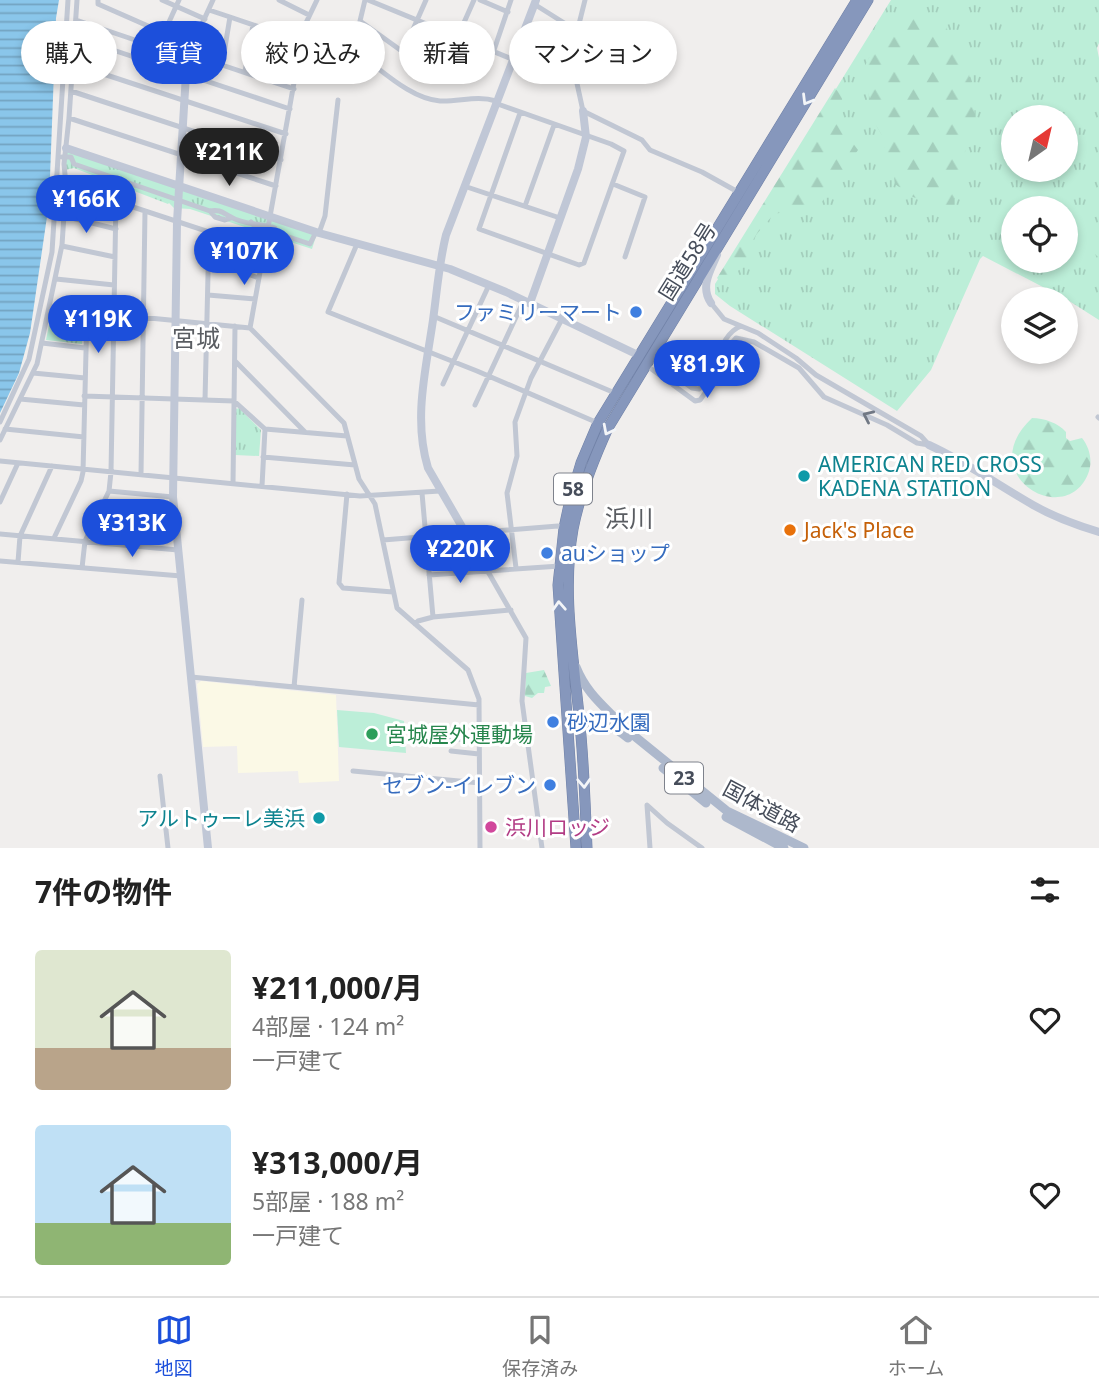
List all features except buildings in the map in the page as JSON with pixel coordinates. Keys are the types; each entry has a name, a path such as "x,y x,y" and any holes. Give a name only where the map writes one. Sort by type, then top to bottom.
{"highway":[{"name":"国道58号","path":"576,848 558,606 564,528 581,463 598,422 615,393 857,0"},
{"name":"国道58号","path":"587,848 580,721 572,656 568,585 573,530 579,501 608,428 868,0"}],"main road":[{"path":"572,656 583,683 591,694 623,726"},
{"name":"国体道路","path":"568,722 603,716 623,726 727,811 804,848"},
{"name":"国体道路","path":"580,721 616,729 691,793 745,829 784,848"}],"street":[{"path":"0,440 33,373 56,279 66,185 63,154 68,0"},
{"path":"77,0 76,20 131,39"},
{"path":"98,0 98,4 164,33 179,0"},
{"path":"162,0 205,19 213,0"},
{"path":"279,0 309,15"},
{"path":"250,328 304,27 317,0"},
{"path":"399,49 360,21 366,0 423,21"},
{"path":"418,19 426,0"},
{"path":"465,21 474,0"},
{"path":"480,0 508,12"},
{"path":"495,47 510,0"},
{"path":"580,21 585,0"},
{"path":"527,21 535,2 563,21"},
{"path":"209,10 242,21"},
{"path":"230,17 222,65 241,71"},
{"path":"509,67 446,235 438,267 420,402 425,458 440,491 526,638 522,701 542,848"},
{"path":"385,72 417,95 439,101 486,97 520,113 611,144 624,151 584,263 579,265 479,229 520,113"},
{"path":"117,78 286,134"},
{"path":"0,422 29,359 52,251 72,84"},
{"path":"185,84 177,222 173,497 208,848"},
{"path":"216,84 290,109"},
{"path":"280,84 294,89"},
{"path":"475,405 527,302 578,169 586,137 577,84"},
{"path":"71,91 281,160"},
{"path":"251,222 259,231 273,236 277,233 310,244 325,216 338,100"},
{"path":"583,111 642,139 650,150 702,172 739,192"},
{"path":"69,118 276,186"},
{"path":"526,206 554,125"},
{"path":"63,154 71,157 74,164 178,201 210,211 216,210 231,218 251,222 269,221"},
{"path":"63,154 179,187 269,221 450,269 638,355 699,390 709,377 729,335 741,326"},
{"path":"64,167 74,164"},
{"path":"613,184 645,197 625,257"},
{"path":"66,185 264,250"},
{"path":"464,186 560,218"},
{"path":"82,568 85,541 109,491 111,472 116,201"},
{"path":"141,475 145,211"},
{"path":"64,216 116,229"},
{"path":"269,221 277,233"},
{"path":"732,224 707,278 706,292 724,319 746,327 779,347 824,397 887,425 917,443 929,445 952,456 1035,506 1080,527 1099,532"},
{"path":"205,400 209,233"},
{"path":"357,244 328,312 598,422"},
{"path":"61,246 115,257"},
{"path":"209,261 259,278"},
{"path":"56,279 114,285"},
{"path":"443,384 489,285"},
{"path":"208,295 255,299"},
{"path":"49,309 250,328 344,423 359,479 375,504 397,608 468,670 479,705 480,848"},
{"path":"54,538 82,481 87,313"},
{"path":"433,316 615,393"},
{"path":"516,568 507,493 517,456 515,422 540,360 562,319"},
{"path":"233,484 236,326"},
{"path":"648,362 695,401 700,400 709,388 723,355 736,338 754,342 904,426 929,445"},
{"path":"42,342 85,348"},
{"path":"235,362 305,432"},
{"path":"33,373 85,378"},
{"path":"84,396 234,401 265,429 346,436"},
{"path":"20,399 84,405"},
{"path":"5,429 84,437"},
{"path":"262,486 265,429"},
{"path":"263,457 355,466"},
{"path":"0,461 371,496 440,491"},
{"path":"0,502 19,463"},
{"path":"18,562 20,536 52,467"},
{"path":"109,491 173,497"},
{"path":"422,493 433,617"},
{"path":"346,494 339,583 344,588 393,592"},
{"path":"97,516 176,523"},
{"path":"383,540 558,526 564,528"},
{"path":"0,534 178,550"},
{"path":"0,561 181,576"},
{"path":"429,575 560,566"},
{"path":"294,687 302,600"},
{"path":"415,624 433,617 512,610"},
{"path":"191,677 479,705"},
{"path":"451,738 479,742"},
{"path":"451,751 480,754"},
{"path":"353,771 480,783"},
{"path":"160,776 168,848"},
{"path":"650,848 647,805 701,848"}],"shaded area":[{"path":"201,681 336,695 339,781 299,783 298,771 238,773 237,746 203,747 197,684"}],"green space":[{"path":"891,0 1099,0 1099,320 1078,307 1078,287 1043,287 1016,273 1078,273 1078,196 1001,196 1001,265 983,256 980,259 931,370 897,411 715,294 715,284"},
{"path":"923,14 933,14 939,18 945,24 951,39 965,52 974,102 975,121 957,177 953,206 948,210 913,197 895,184 893,171 884,164 882,154 886,142 877,127 863,72 872,54 895,29"},
{"path":"835,88 842,96 843,130 858,150 819,206 807,211 785,211 773,215 756,235 746,264 720,281 717,278"},
{"path":"66,148 317,233 312,249 190,209 174,208 169,203 74,168 65,170"},
{"path":"1078,225 1099,236 1099,258 1085,244 1078,241"},
{"path":"64,315 83,317 82,344 46,340 49,325 55,325 56,319"},
{"path":"239,408 261,430 259,456 235,455 236,409"},
{"path":"1032,418 1059,426 1070,441 1082,438 1085,442 1090,455 1090,469 1077,490 1061,497 1044,496 1029,488 1017,475 1012,458 1016,439"},
{"path":"544,670 551,686 545,687 544,693 538,693 532,698 525,696 526,673"},
{"name":"宮城屋外運動場","path":"337,710 374,713 404,721 406,753 339,747"}],"water":[{"path":"0,0 59,0 56,21 21,21 21,84 54,84 49,203 30,333 19,373 0,413"}],"place":[{"name":"ファミリーマート","path":"636,312"},
{"name":"AMERICAN RED CROSS KADENA STATION","path":"804,476"},
{"name":"Jack's Place","path":"790,530"},
{"name":"auショップ","path":"547,553"},
{"name":"砂辺水園","path":"553,722"},
{"name":"宮城屋外運動場","path":"372,734"},
{"name":"セブン-イレブン","path":"550,785"},
{"name":"アルトゥーレ美浜","path":"319,818"},
{"name":"浜川ロッジ","path":"491,827"}],"district":[{"name":"宮城","path":"196,337"},
{"name":"浜川","path":"629,517"}]}
